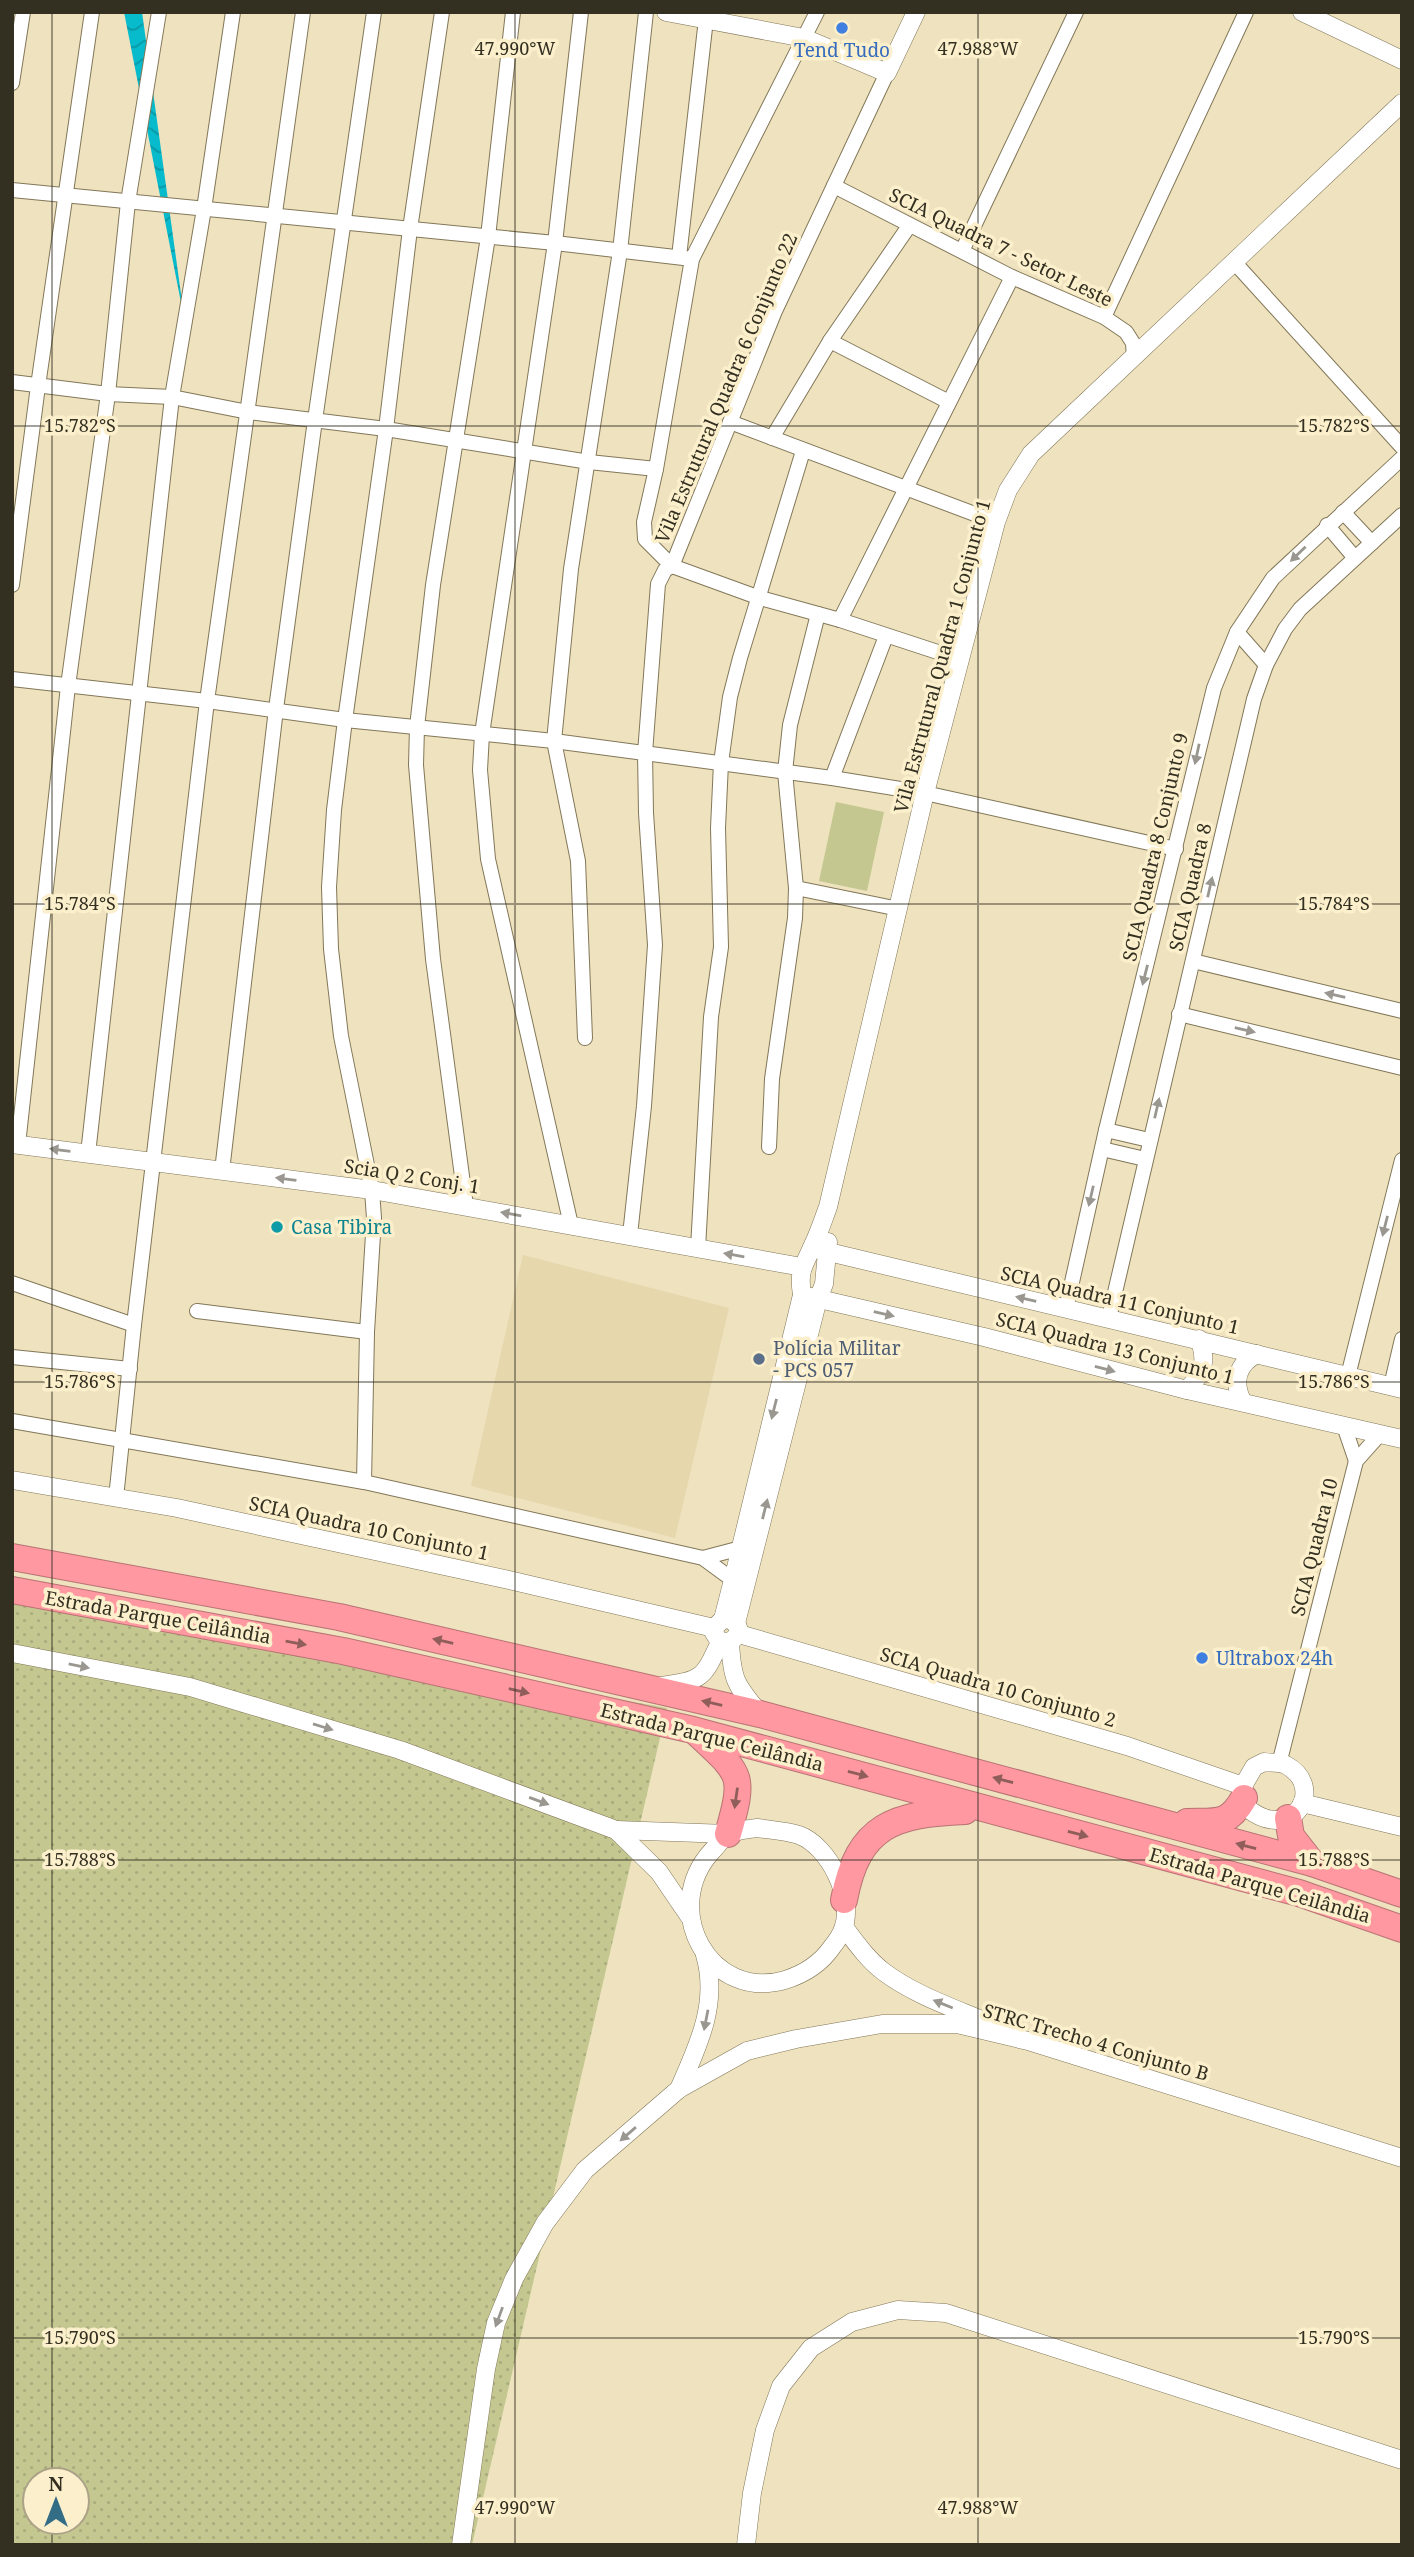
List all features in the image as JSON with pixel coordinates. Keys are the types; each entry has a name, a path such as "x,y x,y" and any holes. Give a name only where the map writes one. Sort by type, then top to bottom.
{"highway":[{"name":"Estrada Parque Ceilândia","path":"12,1557 340,1617 760,1714 1312,1863 1402,1894"},
{"name":"Estrada Parque Ceilândia","path":"12,1590 343,1651 693,1730 1299,1893 1402,1928"},
{"path":"693,1730 728,1762 736,1775 739,1792 728,1834"},
{"path":"1142,1818 1187,1822 1224,1820 1234,1815 1243,1792"},
{"path":"845,1900 849,1875 860,1852 873,1835 884,1827 914,1815 991,1810"},
{"path":"1295,1811 1291,1836 1312,1863"}],"street":[{"path":"12,83 23,12"},
{"path":"12,585 92,12"},
{"path":"15,1144 68,685 108,394 128,202 159,12"},
{"path":"88,1154 172,397 204,209 233,12"},
{"path":"116,1498 207,701 303,12"},
{"path":"222,1171 276,709 374,12"},
{"path":"364,1482 367,1332 374,1218 372,1190 341,1036 331,949 329,887 334,810 345,720 386,429 410,229 442,12"},
{"path":"466,1206 433,959 416,765 416,727 433,585 488,237 513,12"},
{"path":"571,1225 488,859 480,770 482,734 555,243 581,12"},
{"path":"585,1038 578,861 554,741 571,569 620,251 646,12"},
{"path":"666,12 804,38 887,73 916,12"},
{"path":"685,258 817,12"},
{"path":"962,251 1076,12"},
{"path":"1104,317 1246,12"},
{"path":"1302,12 1402,60"},
{"path":"706,19 685,258 656,468 644,522 645,539 672,566 760,598 840,620 960,659"},
{"name":"Vila Estrutural Quadra 6 Conjunto 22","path":"630,1235 644,1106 655,945 646,813 645,753 658,584 665,570 672,566 775,311 887,73"},
{"name":"Vila Estrutural Quadra 1 Conjunto 1","path":"810,1297 824,1284 820,1250 828,1207 925,793 996,522 1008,491 1031,454 1402,103"},
{"name":"SCIA Quadra 7 - Setor Leste","path":"834,186 1012,276 1104,317 1126,332 1133,344 1134,358"},
{"path":"12,190 685,258"},
{"path":"772,438 830,341 909,226"},
{"path":"1235,263 1402,447"},
{"path":"840,620 1012,276"},
{"path":"830,341 949,402"},
{"path":"12,382 108,394 172,397 248,412 386,429 589,462 656,468"},
{"path":"730,422 996,522"},
{"path":"698,1248 711,1017 721,947 718,828 721,763 730,697 740,658 803,451"},
{"name":"SCIA Quadra 8 Conjunto 9","path":"1066,1309 1211,701 1237,632 1273,578 1402,458"},
{"path":"1343,512 1372,543"},
{"name":"SCIA Quadra 8","path":"1109,1318 1254,699 1266,665 1285,629 1300,609 1402,515"},
{"path":"1328,525 1355,558"},
{"path":"769,1147 772,1079 795,918 796,888 785,772 790,725 818,614"},
{"path":"1237,632 1266,665"},
{"path":"832,778 886,636"},
{"path":"12,679 276,709 345,720 554,741 832,778 925,793 1176,849"},
{"path":"796,888 899,909"},
{"path":"1193,961 1402,1011"},
{"path":"1179,1014 1402,1068"},
{"path":"1107,1130 1150,1140"},
{"name":"Scia Q 2 Conj. 1","path":"15,1144 372,1190 802,1267"},
{"path":"1102,1149 1145,1158"},
{"path":"1348,1376 1402,1160"},
{"path":"647,1688 691,1682 701,1676 709,1667 727,1631 810,1297 800,1279 802,1267 820,1250"},
{"name":"SCIA Quadra 11 Conjunto 1","path":"820,1250 1396,1388"},
{"path":"12,1283 134,1325"},
{"path":"760,1714 734,1682 731,1670 727,1631 733,1580 810,1297"},
{"name":"SCIA Quadra 13 Conjunto 1","path":"810,1297 984,1337 1187,1390 1402,1439"},
{"path":"197,1311 367,1332"},
{"path":"1187,1390 1199,1378 1204,1364 1204,1353 1199,1339"},
{"path":"1396,1388 1402,1339"},
{"path":"1242,1401 1237,1391 1240,1367 1246,1359 1257,1354"},
{"path":"12,1357 130,1369"},
{"path":"12,1421 364,1482 703,1558 733,1580"},
{"name":"SCIA Quadra 10","path":"1344,1426 1356,1461"},
{"name":"SCIA Quadra 10","path":"1279,1764 1356,1461 1380,1434"},
{"name":"SCIA Quadra 10 Conjunto 1","path":"12,1480 177,1508 509,1580 727,1631"},
{"path":"703,1558 741,1548"},
{"name":"SCIA Quadra 10 Conjunto 2","path":"727,1631 1127,1746 1243,1792"},
{"path":"12,1653 190,1687 400,1750 616,1830 728,1834 757,1828 800,1836 828,1858 845,1900 844,1927 831,1950 814,1967 795,1977 757,1984 719,1967 705,1953"},
{"path":"1295,1811 1305,1793 1300,1781 1285,1765 1264,1762 1254,1767 1243,1792 1247,1808 1259,1818 1273,1821 1295,1811 1402,1827"},
{"path":"616,1830 659,1872 689,1916"},
{"path":"679,2089 704,2031 711,1974 689,1916 690,1894 704,1860 728,1834"},
{"path":"844,1927 866,1955 902,1984 1028,2040"},
{"name":"STRC Trecho 4 Conjunto B","path":"461,2545 486,2369 496,2323 514,2278 545,2223 585,2170 679,2089 747,2051 796,2039 882,2025 957,2025 1028,2040 1402,2158"},
{"path":"746,2545 752,2493 765,2430 781,2386 811,2348 852,2322 898,2310 946,2313 1402,2460"}],"shaded area":[{"path":"523,1255 729,1308 675,1538 471,1486"}],"green space":[{"path":"836,802 884,812 867,891 819,881"},
{"path":"12,1590 667,1708 472,2545 12,2545"}],"water":[{"path":"124,12 142,12 185,323"}],"place":[{"name":"Tend Tudo","path":"842,28"},
{"name":"Casa Tibira","path":"277,1227"},
{"name":"Polícia Militar - PCS 057","path":"759,1359"},
{"name":"Ultrabox 24h","path":"1202,1658"}]}
